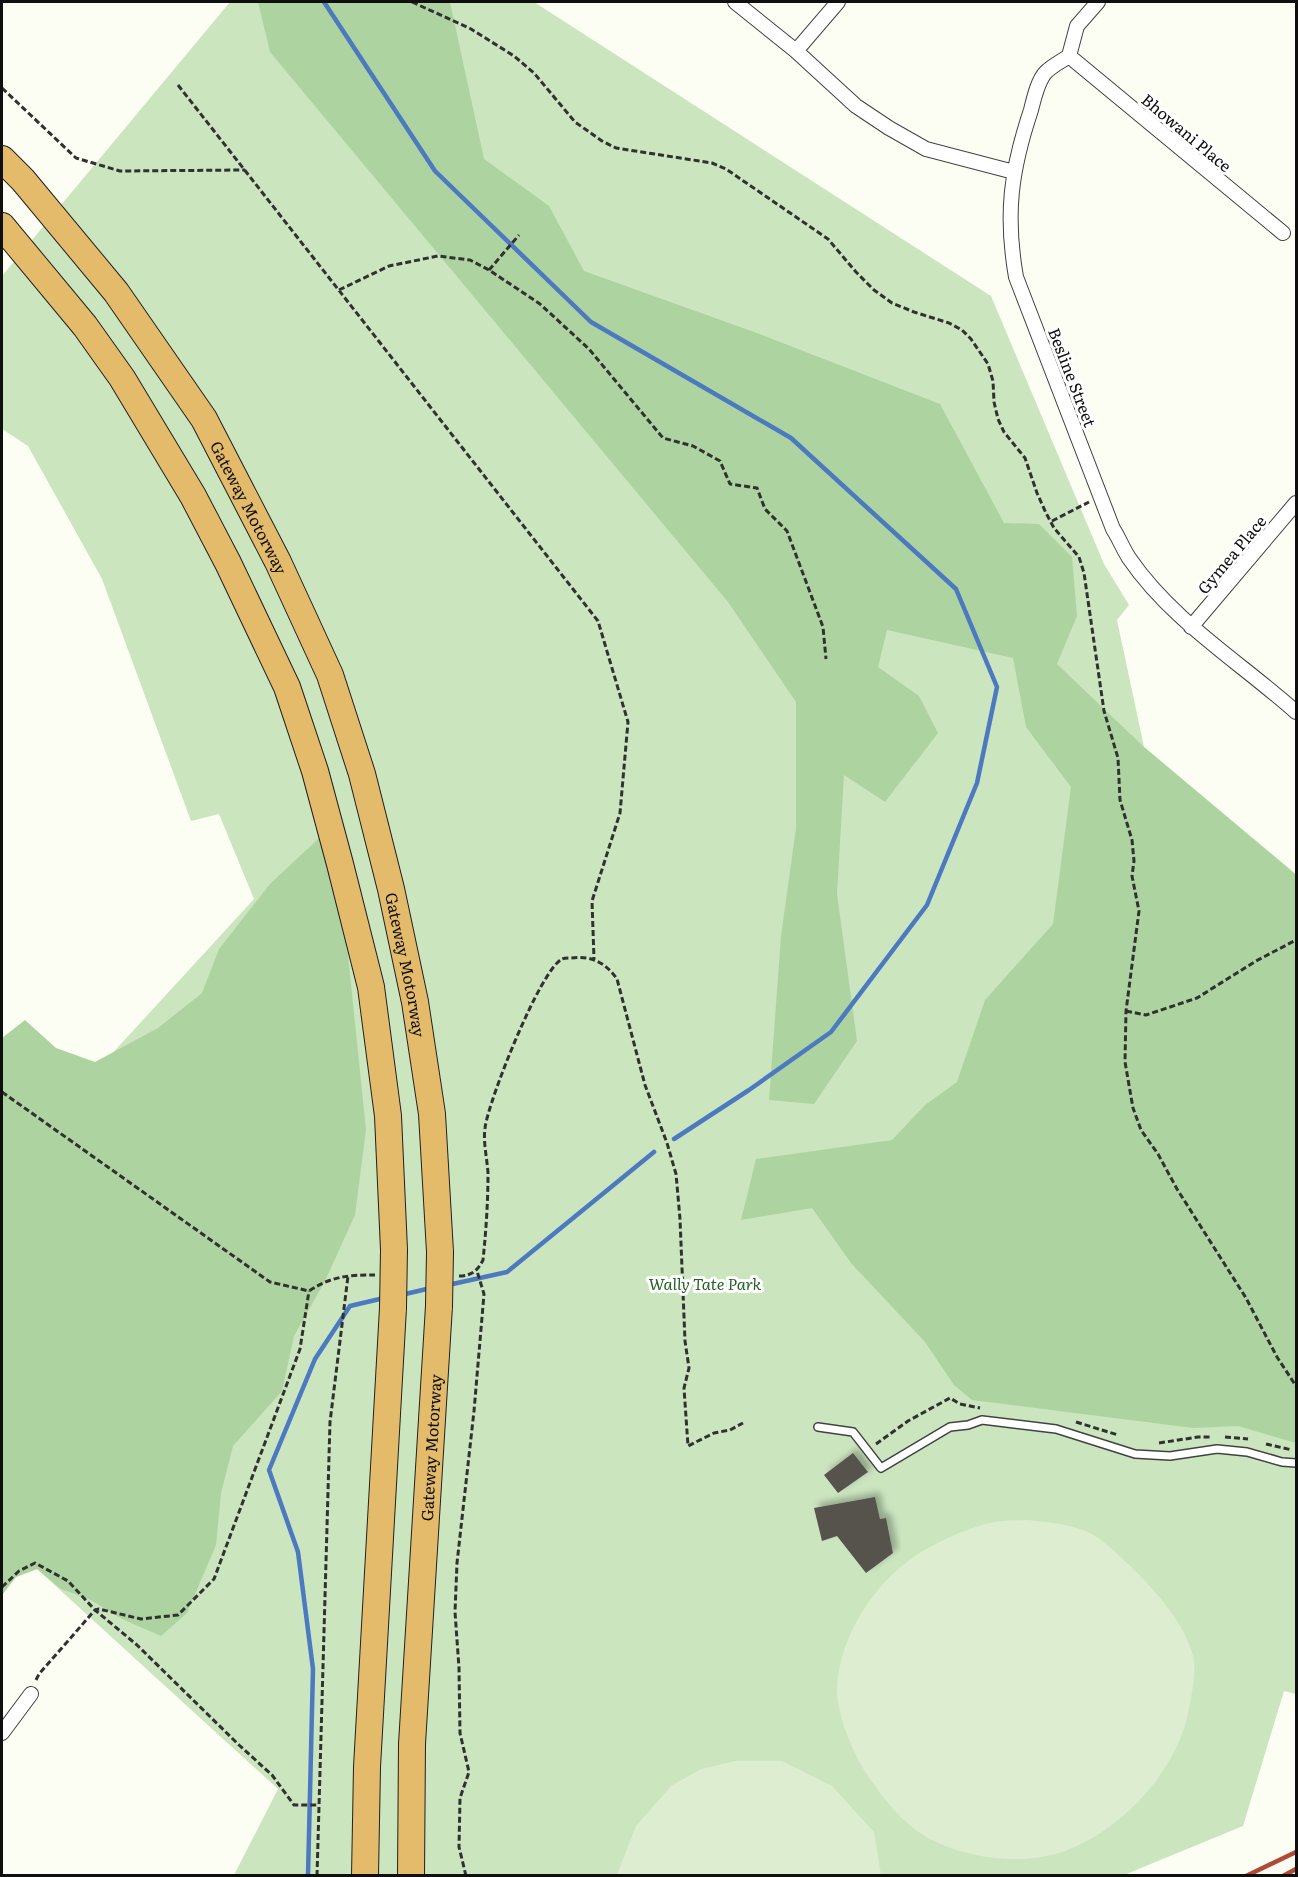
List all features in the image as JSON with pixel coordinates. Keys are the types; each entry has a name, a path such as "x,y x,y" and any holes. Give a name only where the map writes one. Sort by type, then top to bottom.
{"highway":[{"name":"Gateway Motorway","path":"2,159 23,180 116,292 204,419 278,562 330,675 362,774 391,889 415,1002 432,1114 440,1252 439,1306 412,1744 411,1875"},
{"path":"2,226 85,326 122,378 193,496 228,562 287,687 315,771 335,843 370,987 388,1116 394,1250 393,1308 367,1767 364,1875"}],"street":[{"path":"735,2 796,51 856,106 889,128 926,149 1014,172"},
{"path":"796,51 838,2"},
{"path":"1069,56 1077,26 1098,2"},
{"name":"Besline Street","path":"1069,56 1045,72 1019,146 1010,211 1010,233 1016,277 1113,529 1129,557 1153,588 1191,627 1296,712"},
{"name":"Bhowani Place","path":"1069,56 1283,233"},
{"name":"Gymea Place","path":"1191,627 1296,503"},
{"path":"2,1733 31,1694"}],"lane":[{"path":"819,1427 853,1432 881,1467 950,1427 968,1425 982,1420 1056,1429 1135,1454 1170,1456 1217,1449 1247,1452 1282,1462 1296,1463"}],"path":[{"path":"412,2 471,29 514,56 534,73 575,122 602,141 616,148 712,163 726,169 828,238 856,272 874,290 892,303 949,323 962,330 979,349 988,364 998,419 1004,432 1025,458 1037,493 1051,522 1079,557 1084,573 1104,711 1118,758 1120,800 1132,840 1134,861 1132,876 1139,911 1126,1011 1125,1062 1133,1108 1141,1130 1246,1298 1277,1357 1296,1386"},
{"path":"178,85 598,621 628,722 620,813 592,901 594,959"},
{"path":"2,88 76,158 120,171 245,170"},
{"path":"489,270 519,235"},
{"path":"339,290 388,266 438,256 470,260 540,303 589,349 663,438 693,446 720,461 730,484 757,488 765,509 787,531 823,627 826,659"},
{"path":"1051,522 1101,496"},
{"path":"1126,1011 1146,1015 1197,998 1256,961 1296,940"},
{"path":"454,1276 466,1276 477,1271 483,1260 488,1173 484,1130 488,1109 524,1019 548,973 562,959 579,957 594,959 610,969 617,979 645,1085 676,1174 685,1341 689,1368 684,1388 688,1446 714,1433 730,1430 743,1423"},
{"path":"2,1092 270,1282 309,1291 325,1281 348,1275 384,1275"},
{"path":"466,1875 459,1847 460,1797 469,1772 460,1734 455,1612 457,1563 484,1294 477,1271"},
{"path":"317,1875 330,1422 348,1275"},
{"path":"31,1694 39,1674 95,1610 141,1619 178,1615 214,1579 300,1349 309,1291"},
{"path":"2,1587 19,1571 35,1563 68,1581 95,1610 137,1645 272,1776 294,1805 319,1805"}],"green space":[{"name":"Wally Tate Park","path":"230,2 534,2 991,296 1104,564 1129,605 1117,620 1144,747 1296,874 1296,1694 1284,1691 1243,1826 1124,1875 234,1875 278,1789 37,1569 16,1577 2,1595 52,1119 254,899 219,814 191,821 102,579 28,446 2,429 2,276"},
{"path":"258,2 450,2 484,159 549,206 584,271 754,332 940,404 1004,523 1039,524 1072,557 1077,616 1057,664 1144,747 1296,875 1296,1443 1238,1426 1193,1428 972,1400 954,1385 925,1342 851,1263 812,1208 741,1220 756,1159 892,1140 925,1105 957,1082 985,1000 1053,924 1071,787 1026,727 1013,658 887,630 878,667 919,696 938,733 885,802 844,775 837,894 857,1041 814,1104 769,1100 781,936 796,828 796,702 728,602 270,52"},
{"path":"319,838 347,945 366,1130 355,1215 325,1281 294,1336 282,1391 233,1446 221,1493 216,1545 187,1613 161,1636 122,1619 89,1599 61,1589 37,1569 16,1577 2,1595 2,1038 25,1020 56,1048 95,1062 158,1028 202,993 219,949 270,884"},
{"path":"1027,1520 1067,1525 1090,1533 1103,1541 1128,1564 1161,1599 1180,1625 1193,1655 1194,1676 1188,1714 1180,1739 1168,1763 1132,1808 1110,1827 1086,1842 1061,1853 1035,1858 1008,1859 981,1856 942,1845 920,1833 894,1810 879,1792 855,1754 842,1720 837,1687 839,1668 845,1649 861,1613 900,1568 924,1550 963,1531 994,1522"},
{"path":"735,1761 782,1761 832,1786 874,1832 881,1875 617,1875 636,1826 671,1786 701,1769"}],"building":[{"path":"853,1453 868,1472 838,1493 824,1475"},
{"path":"875,1497 880,1519 886,1518 893,1553 866,1573 837,1536 822,1541 814,1508"}],"waterway":[{"path":"324,2 435,171 591,322 791,438 956,589 997,687 977,783 927,905 831,1032 674,1139"},
{"path":"448,1285 507,1272 654,1152"},
{"path":"401,1295 431,1288"},
{"path":"308,1876 313,1669 298,1552 269,1470 315,1359 350,1306 384,1298"}],"railway":[{"path":"1246,1876 1296,1852"},
{"path":"1283,1876 1296,1869"}]}
